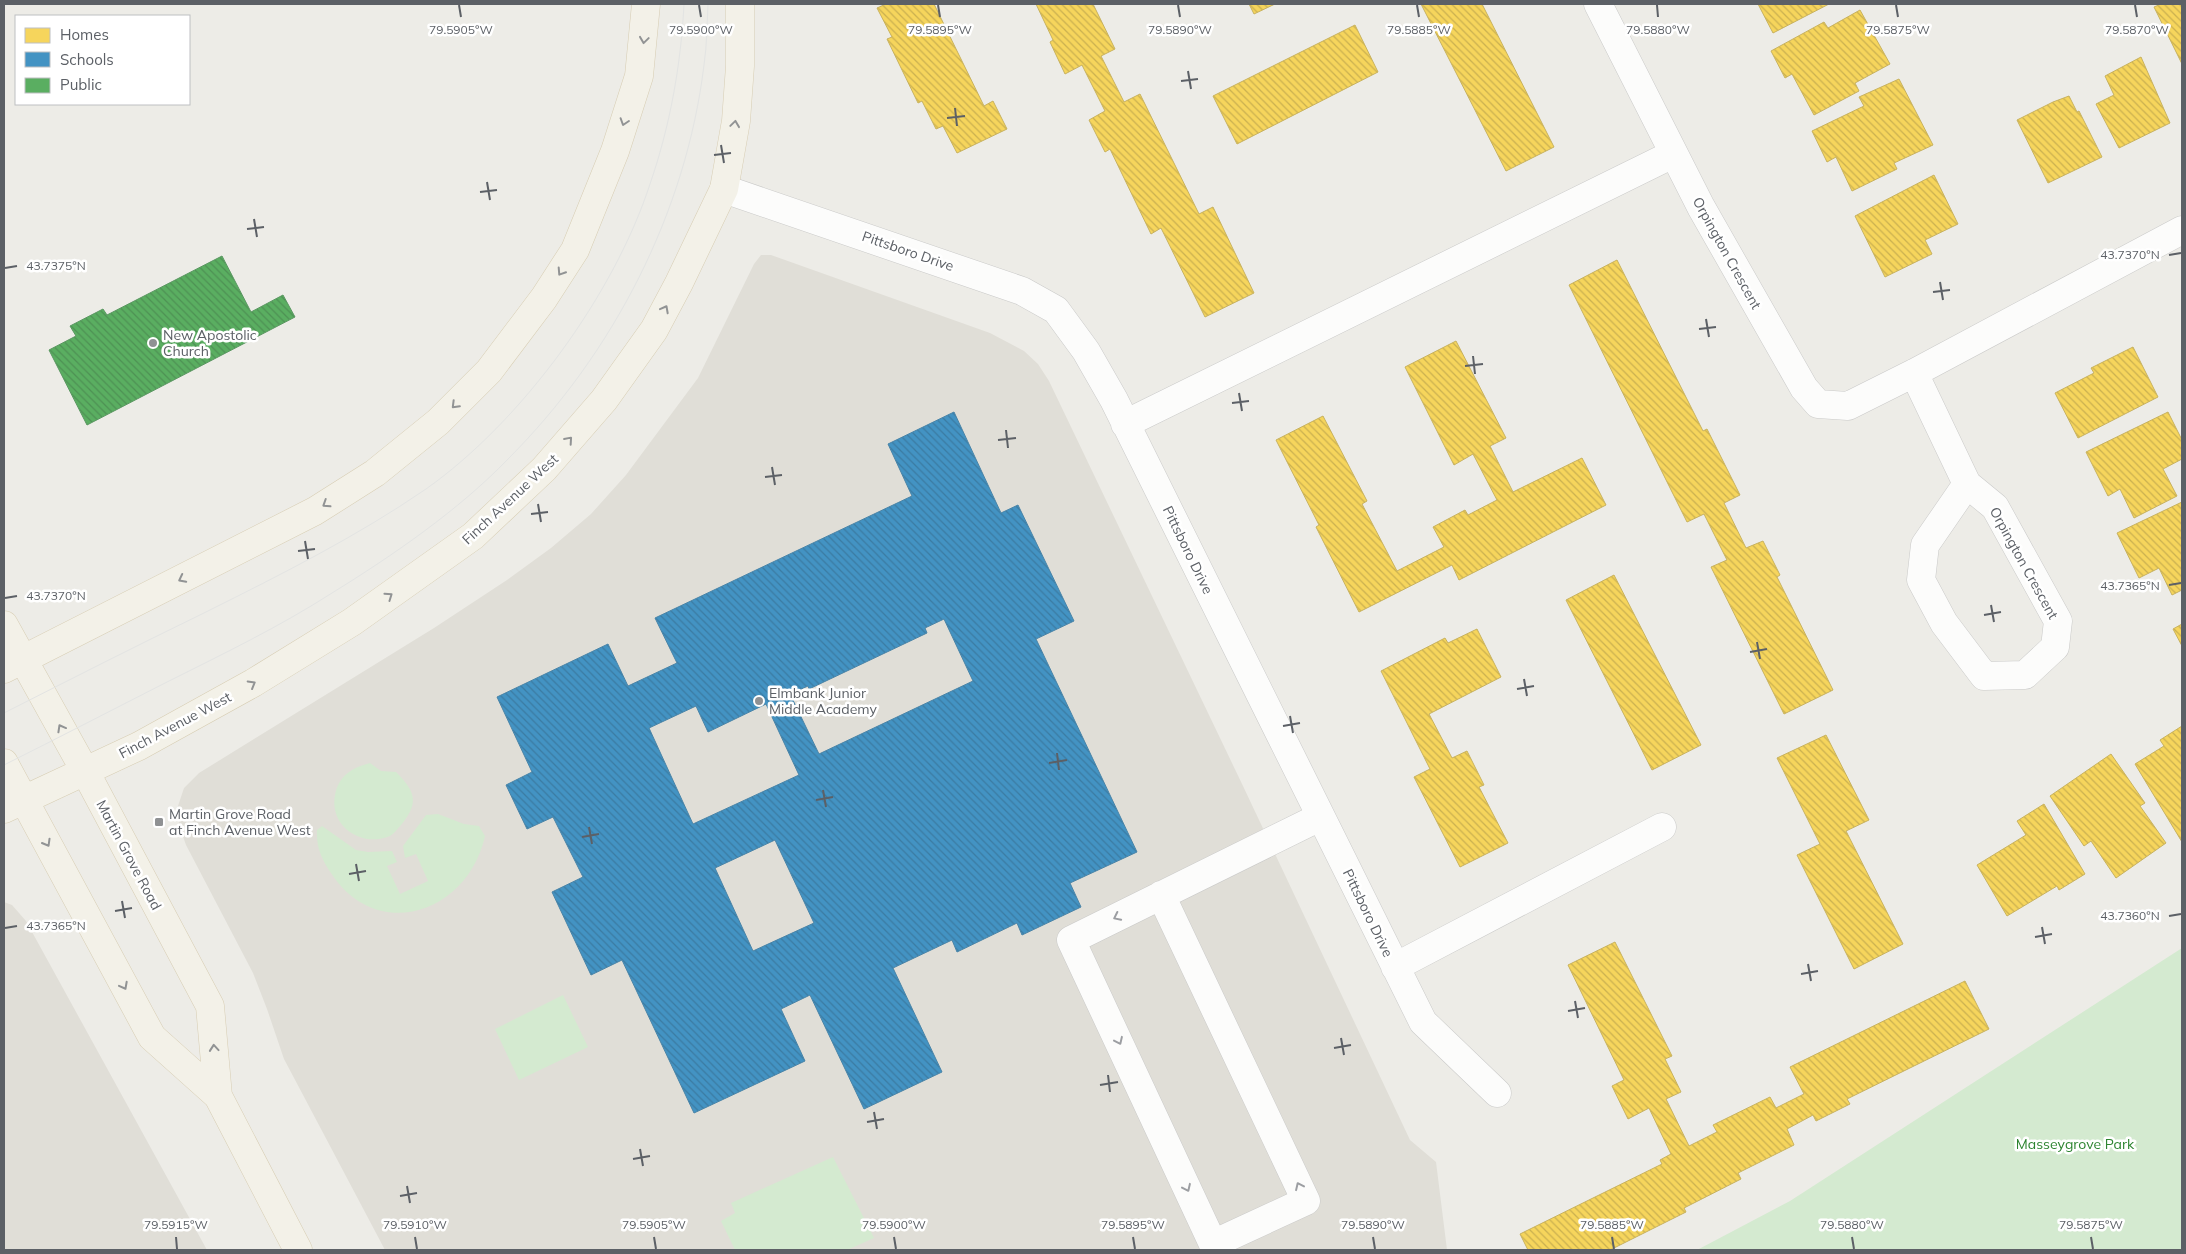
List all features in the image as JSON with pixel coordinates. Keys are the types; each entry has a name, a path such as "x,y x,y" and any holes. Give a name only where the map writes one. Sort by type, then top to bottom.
{"main road":[{"path":"14,664 315,511 374,473 438,422 489,370 544,298 575,250 615,151 639,76 646,4"},
{"name":"Finch Avenue West","path":"13,805 139,746 253,683 352,622 473,536 544,469 604,400 654,330 724,189 736,121 740,66 740,4"},
{"name":"Martin Grove Road","path":"4,625 14,664 84,771 210,1006 218,1096"},
{"name":"Martin Grove Road","path":"4,763 13,805 152,1037 218,1096 298,1250"}],"street":[{"name":"Orpington Crescent","path":"1598,4 1673,154 1800,381 1818,404 1848,406 1914,373 2182,230"},
{"path":"1125,424 1673,154"},
{"name":"Pittsboro Drive","path":"724,189 1022,291 1056,310 1086,351 1114,400 1423,1022 1497,1092"},
{"name":"Orpington Crescent","path":"1914,373 1967,484 1994,506 2058,621 2055,647 2026,675 1984,676 1944,624 1921,580 1925,545 1967,484"},
{"path":"1161,896 1306,1202 1213,1244 1072,940 1320,817"},
{"path":"1395,967 1662,827"}],"shaded area":[{"name":"Elmbank Junior Middle Academy","path":"761,255 771,255 990,333 1024,351 1038,364 1049,381 1410,1140 1436,1162 1447,1250 385,1250 284,1059 253,973 186,845 179,825 178,806 184,788 199,773 434,628 507,580 551,548 591,514 626,475 698,378 754,264"},
{"path":"4,902 12,905 26,921 207,1250 4,1250"}],"green space":[{"path":"370,763 381,771 396,772 408,786 413,798 411,810 401,825 390,836 379,839 368,839 349,832 342,825 334,806 337,788 343,777 352,770"},
{"path":"438,814 464,824 479,826 485,836 475,863 460,884 441,900 419,910 395,913 372,908 350,895 331,873 320,853 317,830 322,826 356,850 368,852 392,851 397,862 387,866 400,894 428,881 416,854 405,858 403,846 426,815"},
{"name":"Masseygrove Park","path":"2182,948 2182,1250 1697,1250 1790,1201"},
{"path":"563,995 588,1047 519,1080 495,1029"},
{"path":"833,1157 874,1238 847,1250 735,1250 721,1221 735,1213 731,1203"}],"building: Homes":[{"path":"886,4 934,4 984,106 993,101 1007,129 957,153 943,126 936,129 922,101 918,103 887,39 892,37 877,8"},
{"path":"1036,4 1093,4 1115,49 1101,56 1124,102 1140,94 1199,214 1213,207 1254,293 1205,317 1161,228 1151,234 1110,149 1105,152 1089,120 1105,111 1082,65 1065,74 1050,42 1053,40"},
{"path":"1249,4 1275,4 1254,14"},
{"path":"1421,4 1482,4 1554,147 1506,171"},
{"path":"1758,4 1829,4 1773,33"},
{"path":"2161,4 2182,4 2182,64 2154,7"},
{"path":"1860,10 1890,64 1855,83 1859,91 1814,115 1792,74 1785,78 1771,51 1824,22 1828,28"},
{"path":"1355,25 1378,72 1237,144 1213,96"},
{"path":"2141,57 2170,123 2119,148 2096,104 2114,95 2105,76"},
{"path":"1899,79 1933,145 1894,163 1897,169 1852,191 1836,157 1827,162 1812,131 1864,106 1859,97"},
{"path":"2069,96 2077,112 2079,111 2102,157 2048,183 2017,120"},
{"path":"1934,175 1958,224 1925,240 1932,254 1885,277 1855,216"},
{"path":"1617,260 1703,431 1707,429 1740,495 1724,503 1746,548 1763,541 1780,575 1777,577 1833,690 1784,714 1711,567 1727,560 1704,514 1687,522 1569,285"},
{"path":"1456,341 1506,438 1490,446 1513,492 1582,458 1606,505 1459,580 1452,565 1359,612 1316,527 1319,525 1276,440 1323,416 1367,501 1362,504 1397,571 1444,547 1433,527 1465,510 1468,515 1497,500 1473,454 1454,465 1405,367"},
{"path":"2133,347 2158,397 2078,438 2055,393 2094,373 2091,368"},
{"path":"2168,412 2182,440 2182,459 2163,469 2177,496 2134,518 2120,489 2108,496 2086,452"},
{"path":"2182,502 2182,590 2172,595 2159,568 2139,578 2117,533"},
{"path":"1614,575 1701,745 1652,770 1566,600"},
{"path":"2182,624 2182,646 2173,629"},
{"path":"1477,629 1501,677 1429,714 1452,758 1467,751 1484,785 1479,787 1508,843 1460,867 1414,777 1430,769 1381,671 1445,638 1448,643"},
{"path":"2182,726 2182,842 2135,764 2164,746 2160,740"},
{"path":"1826,735 1869,820 1846,831 1903,944 1854,969 1797,855 1820,844 1777,758"},
{"path":"2111,754 2145,803 2140,806 2166,843 2116,878 2091,841 2084,846 2050,796"},
{"path":"2044,804 2085,874 2059,890 2057,886 2007,916 1977,865 2026,835 2017,821"},
{"path":"1615,942 1672,1056 1665,1059 1681,1092 1666,1099 1689,1146 1717,1132 1713,1125 1770,1097 1776,1108 1804,1094 1790,1067 1965,981 1989,1029 1847,1099 1850,1104 1816,1121 1813,1115 1787,1129 1794,1145 1738,1173 1741,1179 1684,1208 1686,1212 1610,1250 1528,1250 1520,1234 1662,1164 1660,1160 1671,1154 1649,1108 1628,1119 1612,1086 1624,1080 1568,965"}],"building: Schools":[{"name":"Elmbank Junior Middle Academy","path":"954,412 1001,513 1018,505 1074,621 1036,639 1137,852 1070,883 1081,907 1022,935 1017,923 957,952 952,940 893,968 942,1072 864,1109 810,995 781,1009 805,1061 694,1113 622,960 591,975 552,892 583,877 553,817 527,829 506,785 532,772 497,697 608,644 628,686 677,663 655,618 912,496 888,444","holes":["944,619 973,681 819,754 790,694 808,686 809,689 927,633 925,628","766,704 799,775 693,824 649,728 696,706 708,732","775,840 814,923 753,951 715,868"]}],"building: Public":[{"name":"New Apostolic Church","path":"222,256 251,312 283,295 295,317 87,425 49,350 76,336 70,326 103,309 107,315"}],"tram line":[{"path":"4,713 263,584 346,539 426,489 461,461 496,429 560,353 588,312 613,269 634,226 650,184 669,118 680,50 684,4"},
{"path":"4,765 251,640 378,564 447,514 489,478 546,418 580,374 611,327 639,278 662,227 681,174 695,120 705,57 708,4"}],"place":[{"name":"New Apostolic Church","path":"153,343"},
{"name":"Elmbank Junior Middle Academy","path":"759,701"},
{"name":"Martin Grove Road at Finch Avenue West","path":"159,822"}]}
